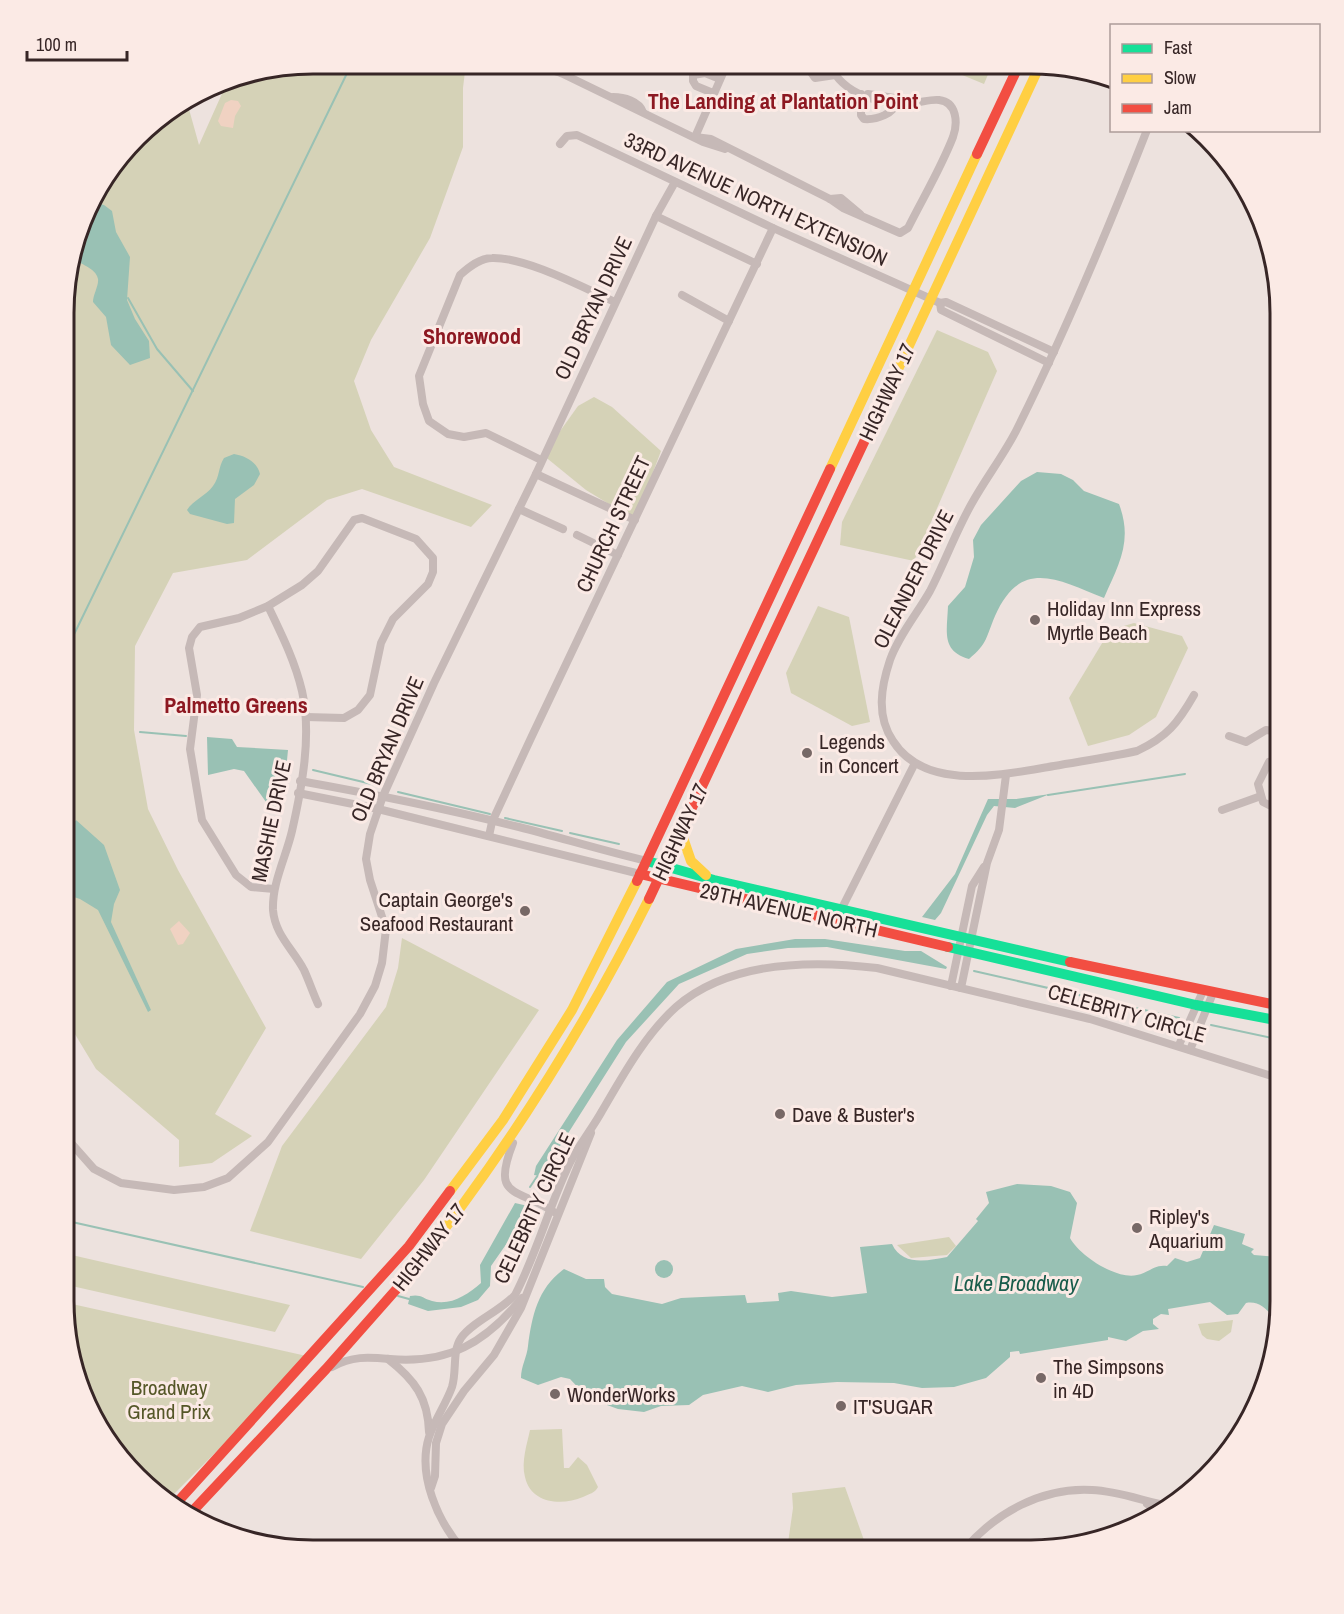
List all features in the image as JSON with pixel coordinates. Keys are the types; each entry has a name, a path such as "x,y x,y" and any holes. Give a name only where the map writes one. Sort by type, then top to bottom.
{"main road":[{"name":"HIGHWAY 17","path":"180,1500 387,1273 476,1159 572,1010 647,861 1015,73"},
{"name":"HIGHWAY 17","path":"195,1509 406,1278 521,1124 620,960 935,301 1036,73"},
{"path":"681,832 691,861 714,880"},
{"name":"29TH AVENUE NORTH","path":"647,861 714,880 841,910 1270,1004"},
{"name":"29TH AVENUE NORTH","path":"640,874 1202,1006 1270,1019"}],"street":[{"path":"561,73 635,111 643,112 714,147 730,150 830,199 843,208 900,233 908,228 953,136 956,125 954,112 946,102 877,102 834,75 815,78 811,73"},
{"path":"713,93 696,86 693,75 705,73 720,79"},
{"path":"695,137 723,73"},
{"path":"861,94 861,115 864,118 882,116 891,111 897,101"},
{"name":"OLEANDER DRIVE","path":"1146,132 1077,302 1054,352 1015,432 972,502 929,593 890,661 881,698 883,720 893,742 915,763 951,774 1006,775 1137,751 1156,742 1176,724 1194,695"},
{"name":"33RD AVENUE NORTH EXTENSION","path":"560,144 567,136 578,135 912,292 935,301 946,302 1054,352"},
{"name":"OLD BRYAN DRIVE","path":"74,1146 94,1169 121,1184 174,1190 204,1187 228,1178 255,1155 360,1014 375,986 382,963 386,929 370,880 366,859 370,834 378,809 434,683 536,474 656,216 675,182"},
{"path":"656,216 757,264"},
{"name":"CHURCH STREET","path":"489,836 492,822 773,228"},
{"path":"541,460 486,433 464,437 448,434 429,421 423,404 419,376 460,275 474,264 491,258 512,260 563,278 615,302"},
{"path":"682,296 729,321"},
{"name":"33RD AVENUE NORTH EXTENSION","path":"935,301 941,310 1048,363"},
{"path":"536,474 635,520"},
{"path":"519,509 563,529"},
{"path":"274,889 251,887 236,875 219,851 202,820 190,749 196,695 189,648 192,637 200,627 239,618 268,606 318,571 354,520 362,518 417,538 433,558 433,572 428,584 393,620 381,643 370,695 358,710 344,718 306,717"},
{"path":"577,535 618,555"},
{"name":"MASHIE DRIVE","path":"268,606 292,659 302,691 306,717 306,747 287,851 274,889 273,912 279,932 303,968 318,1004"},
{"path":"1229,736 1246,742 1255,739 1266,730 1270,731"},
{"path":"1269,762 1258,784 1263,802 1270,806"},
{"path":"841,910 915,763"},
{"path":"951,986 1003,812 1006,775"},
{"name":"29TH AVENUE NORTH","path":"300,781 383,796 647,861"},
{"name":"29TH AVENUE NORTH","path":"298,793 378,809 640,874"},
{"path":"1222,810 1261,796"},
{"path":"961,988 963,951"},
{"name":"CELEBRITY CIRCLE","path":"456,1540 446,1527 426,1478 425,1465 429,1437 453,1384 457,1350 465,1333 503,1308 515,1295 578,1146 659,1024 684,1002 720,982 750,972 811,963 877,968 1090,1019 1270,1075"},
{"path":"1179,1046 1208,992"},
{"path":"1190,1050 1202,1006"},
{"path":"521,1124 505,1161 505,1178 517,1194 550,1209 556,1215"},
{"name":"CELEBRITY CIRCLE","path":"431,1488 436,1443 442,1424 464,1391 494,1355 521,1308 593,1126"},
{"path":"310,1384 343,1361 361,1356 414,1359 457,1350 475,1343 494,1330 526,1293"},
{"path":"388,1359 406,1373 423,1396 429,1416 429,1437"},
{"path":"975,1540 994,1521 1036,1498 1093,1490 1158,1504"},
{"path":"1138,1499 1152,1507"}],"green space":[{"path":"313,73 465,73 463,147 430,238 371,340 354,381 371,430 394,467 492,505 471,527 362,489 327,500 247,560 173,573 135,646 134,730 148,809 178,870 266,1028 215,1114 252,1136 212,1163 179,1167 179,1140 96,1069 74,1033 74,297 78,266 86,236 98,207 123,167 155,133 189,109 199,145 223,91 236,86 266,78"},
{"path":"957,73 989,73 984,84"},
{"path":"937,330 988,352 997,371 914,561 840,545 842,522"},
{"path":"594,397 612,407 661,451 635,520 586,490 543,455 578,406"},
{"path":"818,606 849,617 870,722 852,726 791,693 786,673"},
{"path":"1134,623 1182,636 1188,648 1156,717 1129,735 1088,746 1069,698 1110,630"},
{"path":"402,938 539,1010 424,1180 361,1259 250,1231 282,1146 386,1007 398,968"},
{"path":"949,1237 956,1246 947,1255 911,1258 897,1245"},
{"path":"74,1256 290,1305 275,1332 74,1286"},
{"name":"Broadway Grand Prix","path":"74,1304 311,1357 173,1495 133,1459 114,1434 98,1407 86,1378 78,1348"},
{"path":"1233,1320 1231,1332 1219,1341 1207,1339 1202,1335 1198,1324"},
{"path":"562,1429 564,1468 569,1468 578,1457 587,1465 598,1487 594,1492 575,1500 557,1502 540,1498 528,1486 524,1459 530,1430"},
{"path":"845,1487 864,1540 788,1540 793,1508 792,1493"}],"sand":[{"path":"231,100 238,101 241,106 235,116 233,128 221,126 218,121 225,103"},
{"path":"179,921 190,933 183,944 178,945 170,929"}],"water":[{"path":"100,204 112,211 116,232 130,257 127,300 135,319 149,341 150,358 130,365 111,345 106,317 93,302 98,279 91,269 79,262 86,236"},
{"path":"234,454 250,460 260,474 254,485 235,499 234,523 227,524 190,514 187,510 215,483 224,458"},
{"path":"1037,472 1061,474 1073,480 1084,491 1119,504 1125,530 1122,552 1115,574 1104,598 1056,580 1042,578 1029,580 1017,586 1005,598 986,639 969,659 954,651 950,646 947,632 948,606 965,587 974,557 973,540 981,525 1021,481"},
{"path":"207,737 232,739 237,747 288,750 284,791 276,812 271,809 244,771 234,769 208,775"},
{"path":"1050,794 1015,808 994,806 987,815 941,913 935,920 922,917 955,874 988,799 1016,799"},
{"path":"76,820 104,845 120,890 114,904 111,922 151,1010 148,1012 98,910 74,897 74,823"},
{"path":"795,939 825,939 905,951 921,951 947,967 946,969 827,947 788,948 747,954 679,984 626,1042 541,1176 534,1175 536,1166 617,1040 667,982 736,949"},
{"name":"Lake Broadway","path":"1017,1184 1051,1186 1070,1192 1077,1203 1070,1238 1081,1252 1099,1265 1128,1276 1141,1274 1159,1266 1167,1266 1175,1258 1187,1262 1200,1258 1214,1225 1245,1234 1242,1244 1254,1249 1251,1252 1254,1255 1270,1256 1270,1314 1261,1306 1252,1303 1246,1303 1238,1314 1227,1315 1210,1302 1168,1309 1169,1315 1161,1314 1153,1319 1153,1324 1159,1329 1143,1331 1126,1341 1108,1337 1108,1340 1020,1354 1019,1351 1010,1352 1010,1357 986,1378 954,1387 922,1388 894,1383 837,1382 796,1385 768,1392 742,1386 703,1395 689,1405 661,1406 644,1412 618,1409 587,1397 570,1379 561,1377 538,1385 521,1378 534,1313 548,1285 564,1269 586,1279 604,1279 605,1287 612,1294 662,1304 681,1298 745,1295 747,1303 779,1301 778,1293 791,1291 832,1297 867,1293 860,1247 892,1244 896,1251 909,1259 931,1260 947,1257 978,1221 976,1219 989,1203 986,1192"},
{"path":"515,1203 528,1206 521,1223 491,1266 490,1286 478,1300 461,1307 428,1311 408,1304 410,1296 419,1296 439,1302 452,1301 481,1283 480,1265"},
{"path":"660,1260 668,1260 673,1265 671,1276 660,1278 655,1273 655,1265"}],"waterway":[{"path":"74,634 347,73"},
{"path":"128,298 157,349 193,391"},
{"path":"140,732 186,736"},
{"path":"313,770 380,786"},
{"path":"1048,795 1185,774"},
{"path":"398,792 490,814"},
{"path":"505,818 562,831"},
{"path":"570,833 619,844"},
{"path":"974,971 1179,1018"},
{"path":"1211,1025 1270,1038"},
{"path":"530,1187 538,1175"},
{"path":"74,1222 363,1287"},
{"path":"398,1296 409,1299"}],"traffic: fast":[{"path":"647,861 714,880 1070,962"},
{"path":"948,947 1196,1005 1270,1019"}],"traffic: slow":[{"path":"872,425 1036,73"},
{"path":"830,469 977,154"},
{"path":"681,832 691,861 706,875"},
{"path":"450,1191 503,1120 572,1010 637,881"},
{"path":"409,1275 476,1186 539,1093 596,998 649,899"}],"traffic: jam":[{"path":"977,154 1015,73"},
{"path":"649,899 872,425"},
{"path":"637,881 830,469"},
{"path":"640,874 948,947"},
{"path":"1070,962 1270,1004"},
{"path":"180,1500 409,1246 450,1191"},
{"path":"195,1509 326,1369 409,1275"}],"place":[{"name":"Holiday Inn Express Myrtle Beach","path":"1035,620"},
{"name":"Legends in Concert","path":"807,753"},
{"name":"Captain George's Seafood Restaurant","path":"525,911"},
{"name":"Dave & Buster's","path":"780,1114"},
{"name":"Ripley's Aquarium","path":"1137,1228"},
{"name":"The Simpsons in 4D","path":"1041,1378"},
{"name":"WonderWorks","path":"555,1394"},
{"name":"IT'SUGAR","path":"841,1406"}],"district":[{"name":"The Landing at Plantation Point","path":"783,101"},
{"name":"Shorewood","path":"472,336"},
{"name":"Palmetto Greens","path":"236,705"}]}
